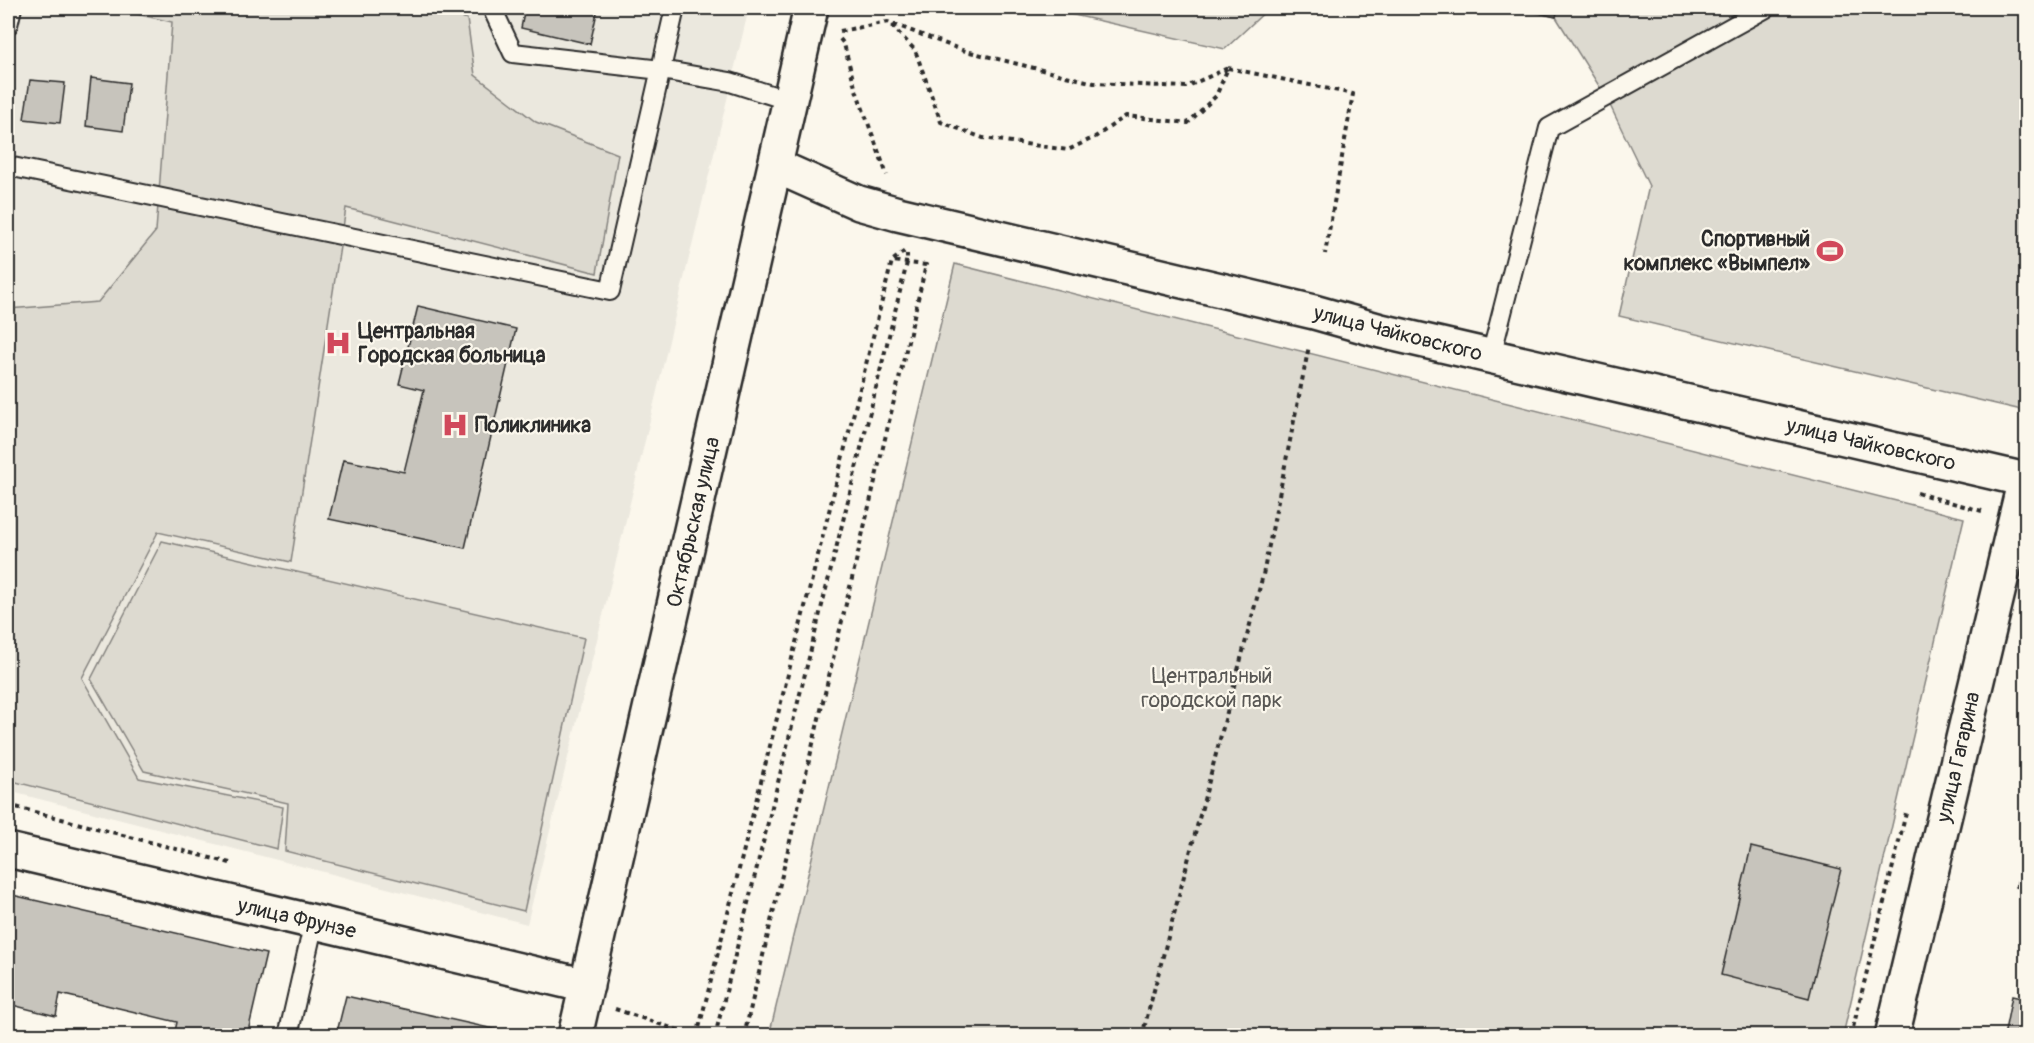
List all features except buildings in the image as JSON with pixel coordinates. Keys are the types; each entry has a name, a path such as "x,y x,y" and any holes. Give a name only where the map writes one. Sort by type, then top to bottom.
{"street":[{"name":"Октябрьская улица","path":"575,1035 598,996 811,8"},
{"name":"улица Чайковского","path":"776,166 859,203 898,214 1291,307 1381,331 2026,479"},
{"name":"улица Гагарина","path":"1892,1035 2026,479"},
{"name":"улица Фрунзе","path":"8,850 314,922 598,996"}],"lane":[{"path":"8,25 12,8"},
{"path":"492,8 513,53 661,70 730,82 790,101"},
{"path":"8,166 610,291 675,8"},
{"path":"1491,356 1549,128 1766,8"},
{"path":"288,1035 314,922"}],"path":[{"path":"888,22 915,50 941,122 983,138 1068,150 1095,137 1126,116 1188,123 1216,96 1228,68"},
{"path":"889,180 855,87 844,44 833,32 888,22 962,50 1094,83 1186,87 1228,68 1353,94 1324,254"},
{"path":"598,996 696,1035 892,261 908,248 715,1035"},
{"path":"744,1035 927,265 892,261"},
{"path":"1142,1035 1263,575 1310,342"}],"shaded area":[{"name":"Центральная Городская больница","path":"8,8 749,8 527,924 8,791"}],"green space":[{"path":"110,8 436,8 467,19 475,75 536,122 618,154 597,273 346,208 291,562 158,532 82,678 139,778 283,807 277,849 8,780 8,309 98,302 156,231 172,22"},
{"path":"1043,8 1269,8 1225,49"},
{"name":"Спортивный комплекс «Вымпел»","path":"1517,8 2026,8 2026,411 1619,316 1649,186 1606,97 1556,17"},
{"name":"Центральный городской парк","path":"955,264 1964,518 1843,1035 769,1036"},
{"path":"162,541 584,638 524,911 285,851 288,803 144,771 91,679"}],"place":[{"name":"Спортивный комплекс «Вымпел»","path":"1830,251"},
{"name":"Центральная Городская больница","path":"338,343"},
{"name":"Поликлиника","path":"455,425"}]}
